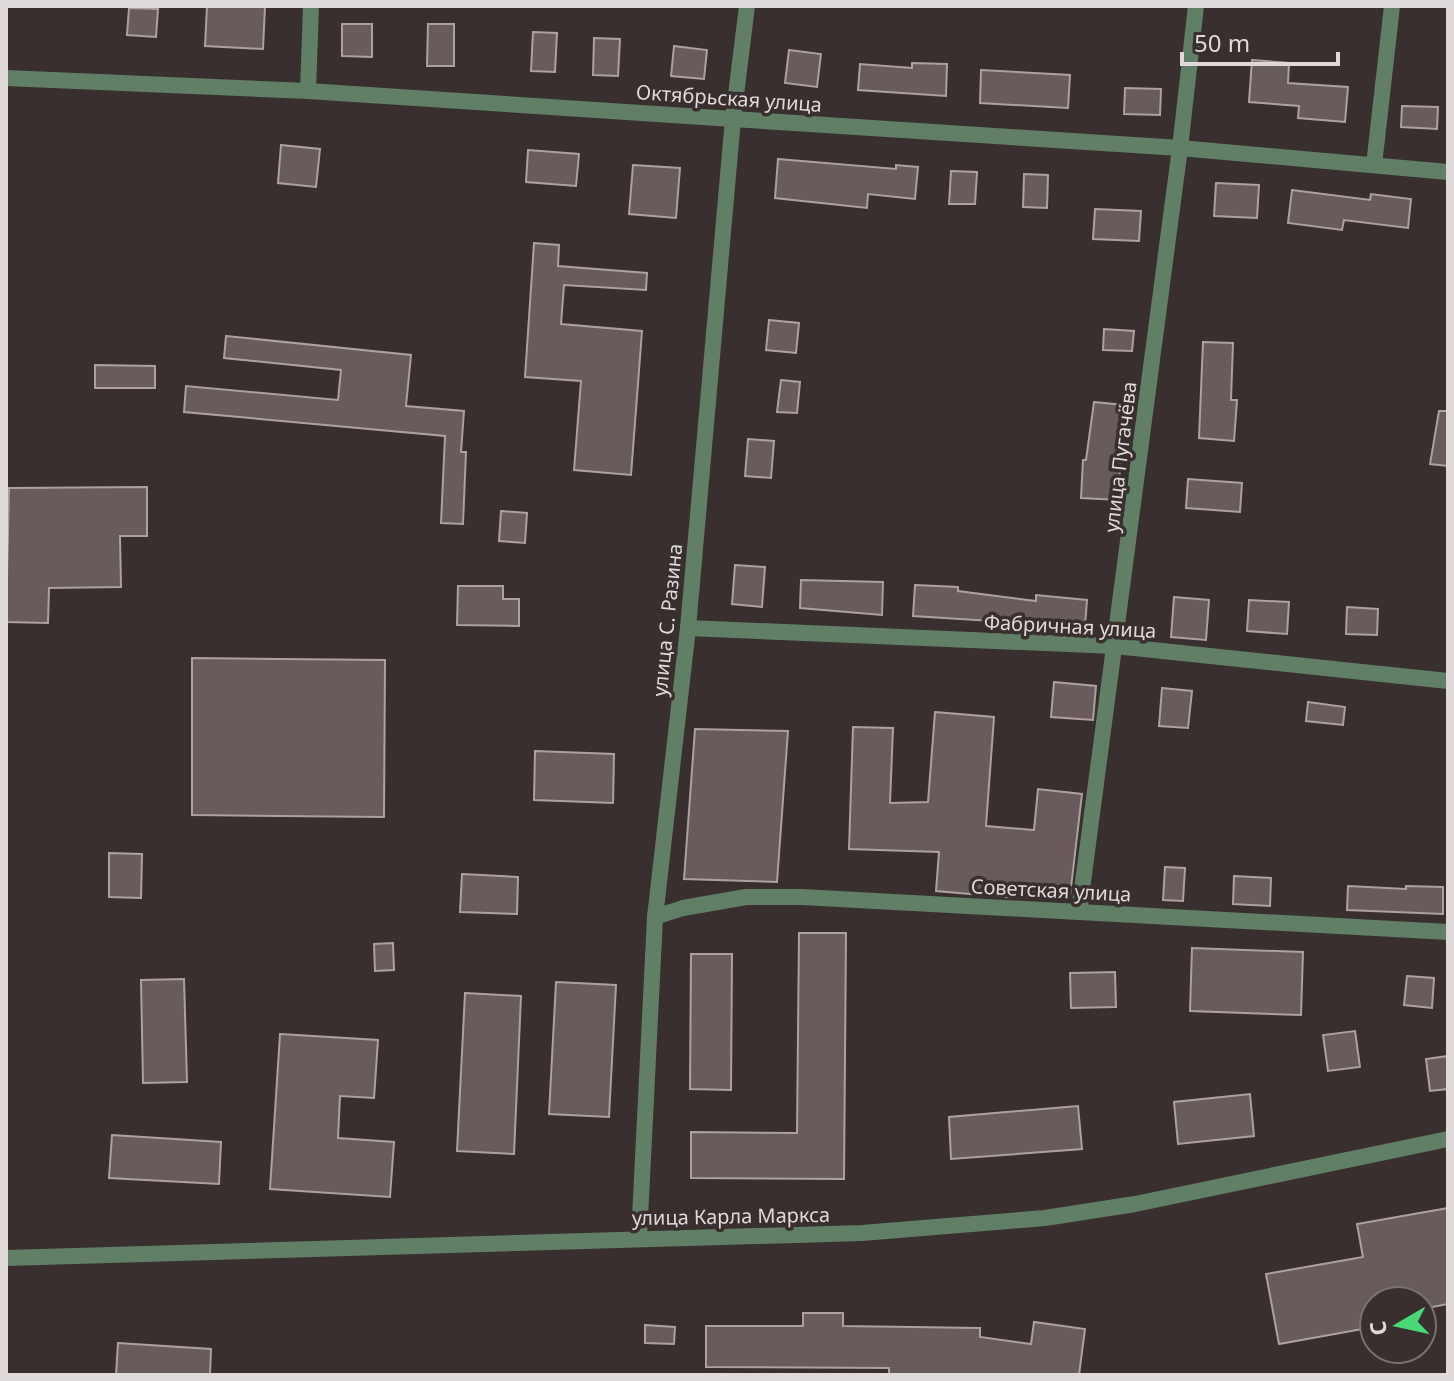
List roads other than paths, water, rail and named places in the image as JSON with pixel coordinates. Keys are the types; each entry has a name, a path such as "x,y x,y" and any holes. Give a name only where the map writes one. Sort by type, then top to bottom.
{"street":[{"path":"308,91 311,6"},
{"name":"улица С. Разина","path":"639,1238 655,917 688,628 733,119 747,6"},
{"name":"улица Пугачёва","path":"1079,912 1196,6"},
{"path":"1374,165 1392,6"},
{"name":"Октябрьская улица","path":"6,78 308,91 1180,148 1448,172"},
{"name":"Фабричная улица","path":"688,628 1115,646 1448,681"},
{"name":"Советская улица","path":"655,917 683,908 746,897 802,897 1448,932"},
{"name":"улица Карла Маркса","path":"6,1258 862,1233 1045,1218 1221,1188 1448,1139"}]}
